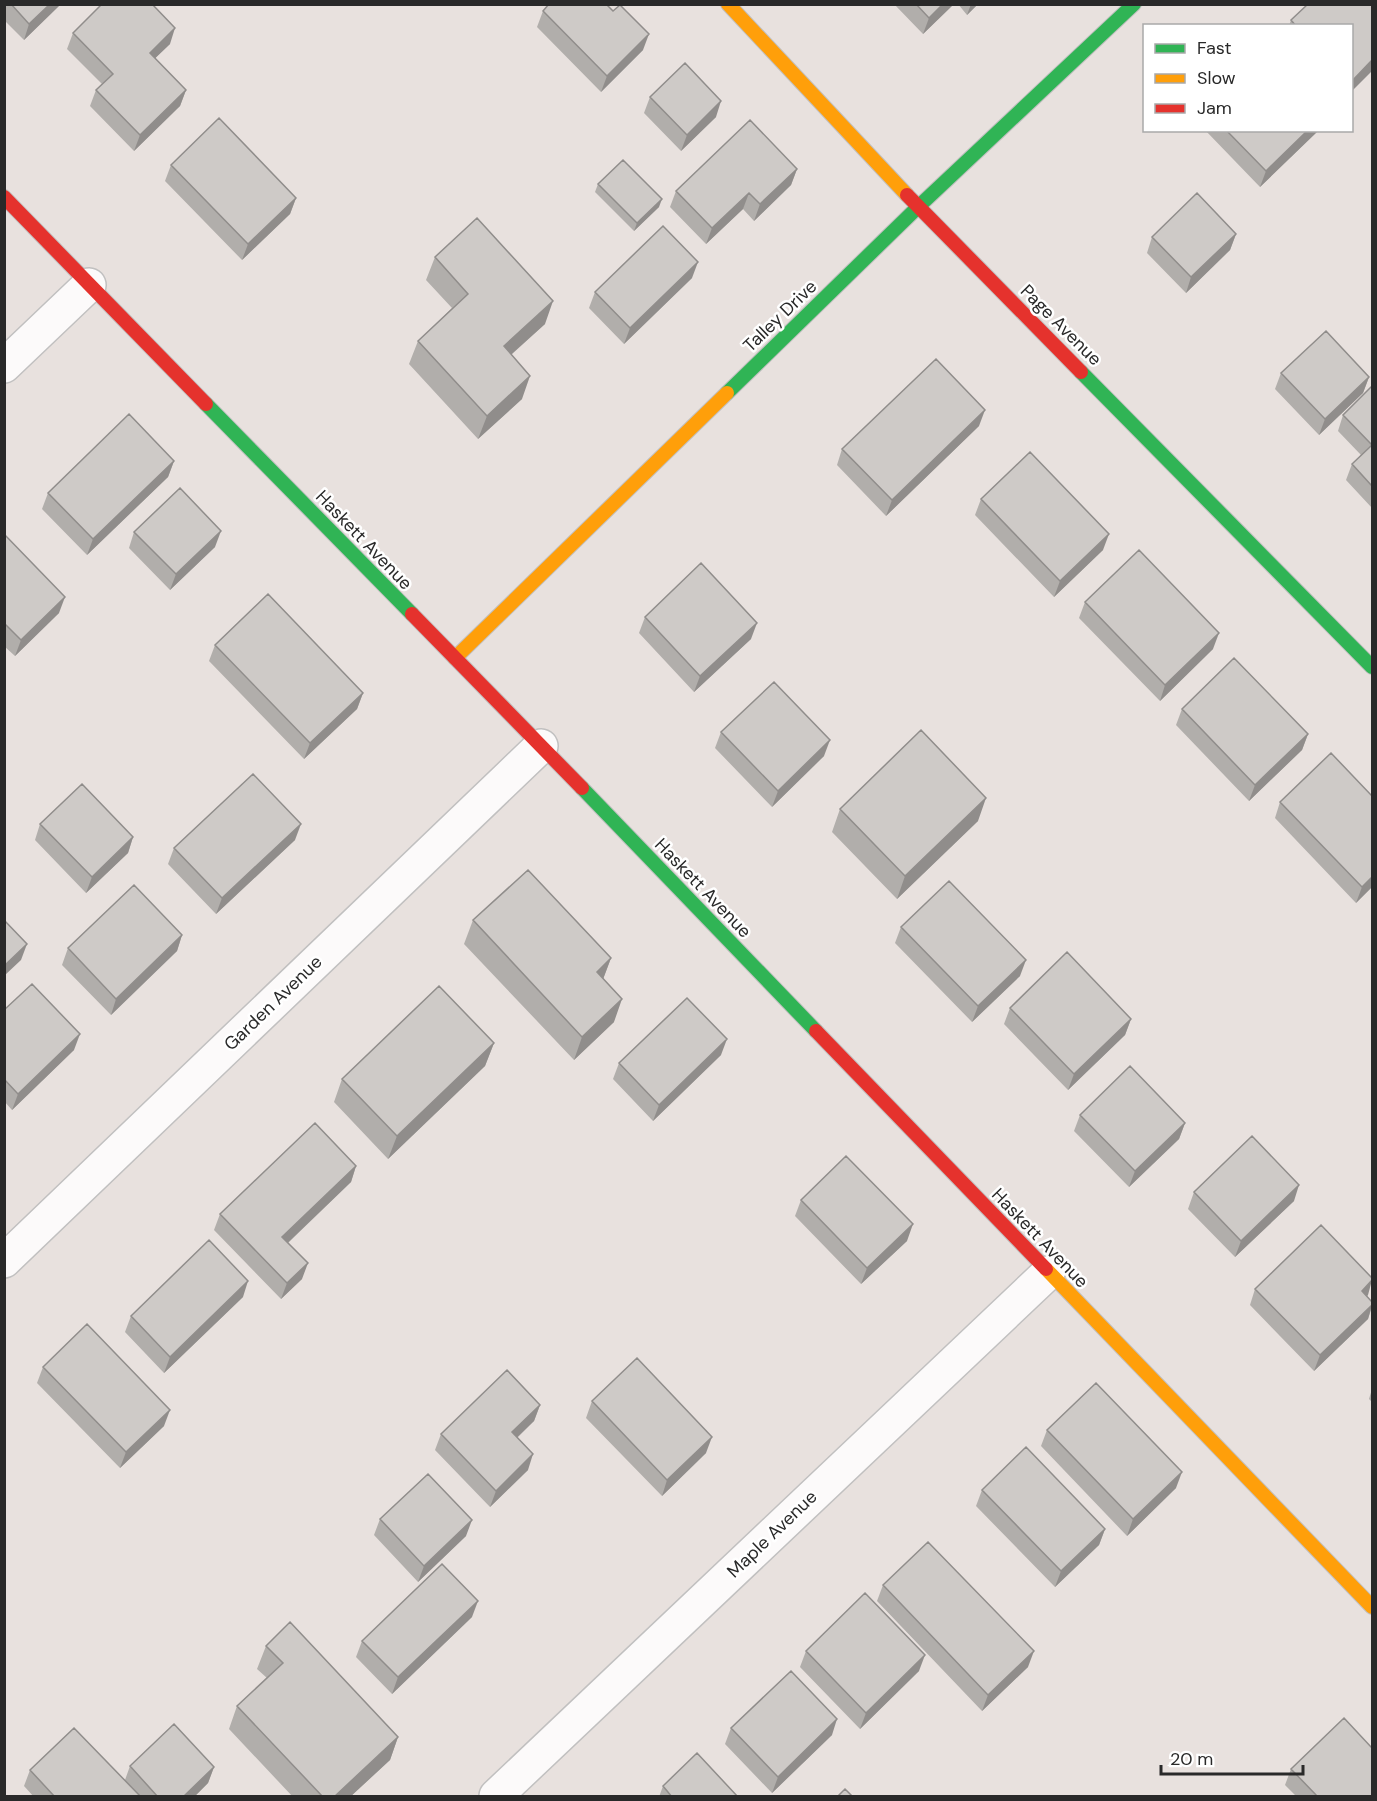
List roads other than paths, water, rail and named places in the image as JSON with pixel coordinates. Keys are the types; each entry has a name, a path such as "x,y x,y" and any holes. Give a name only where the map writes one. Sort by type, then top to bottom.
{"street":[{"name":"Page Avenue","path":"728,4 918,207 1372,667"},
{"name":"Talley Drive","path":"455,658 918,207 1134,4"},
{"name":"Haskett Avenue","path":"4,197 541,746 1372,1607"},
{"path":"4,366 89,285"},
{"name":"Garden Avenue","path":"4,1261 541,746"},
{"name":"Maple Avenue","path":"496,1797 1048,1273"}]}
